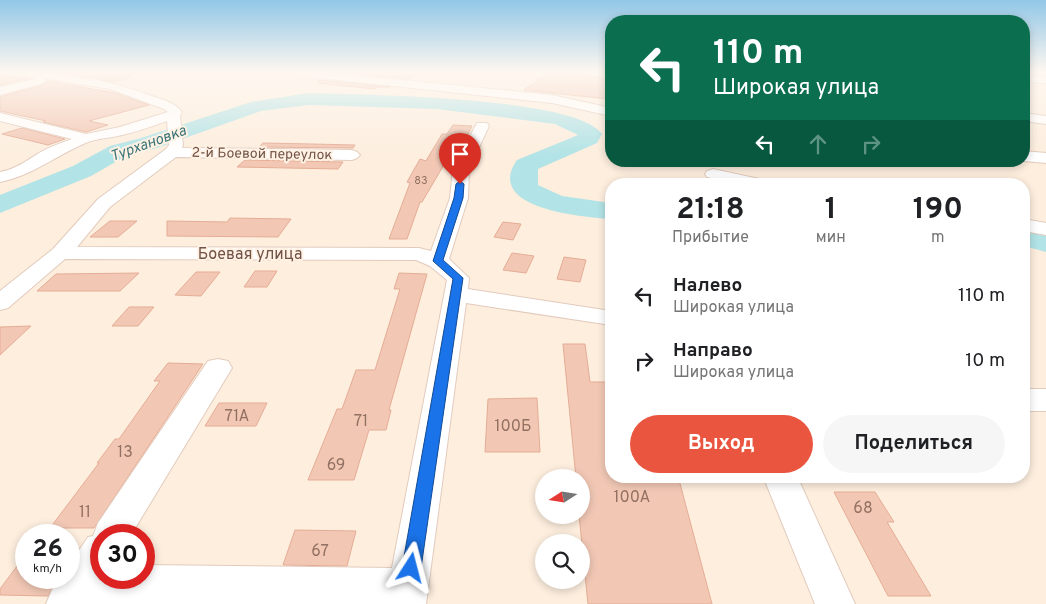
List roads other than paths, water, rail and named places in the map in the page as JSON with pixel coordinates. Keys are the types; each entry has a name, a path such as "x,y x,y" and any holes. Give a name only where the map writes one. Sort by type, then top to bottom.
{"street":[{"path":"145,100 174,113"},
{"path":"557,100 605,111"},
{"path":"0,177 15,174 32,166 45,156 86,138 123,131 174,113"},
{"path":"0,303 60,253 104,203 172,152 176,145 174,113"},
{"path":"0,117 86,138"},
{"path":"1030,118 1046,120"},
{"path":"73,594 407,596 458,278 438,261 459,198 461,169 482,126"},
{"name":"2-й Боевой переулок","path":"172,152 352,154"},
{"path":"1030,157 1046,158"},
{"path":"713,173 733,178"},
{"path":"1030,226 1046,229"},
{"name":"Боевая улица","path":"60,253 419,254 438,261"},
{"path":"455,294 605,317"},
{"path":"118,524 218,368"},
{"path":"1030,400 1046,400"},
{"path":"783,483 835,604"},
{"path":"73,594 90,567"}],"waterway":[{"name":"Турхановка","path":"0,205 82,171 118,151 149,143 258,106 300,100"},
{"name":"Турхановка","path":"347,100 437,103 558,118 572,122 591,134 589,138 526,165 524,177 526,189 535,195 556,203 605,210"},
{"name":"Турхановка","path":"1030,239 1046,243"}]}
